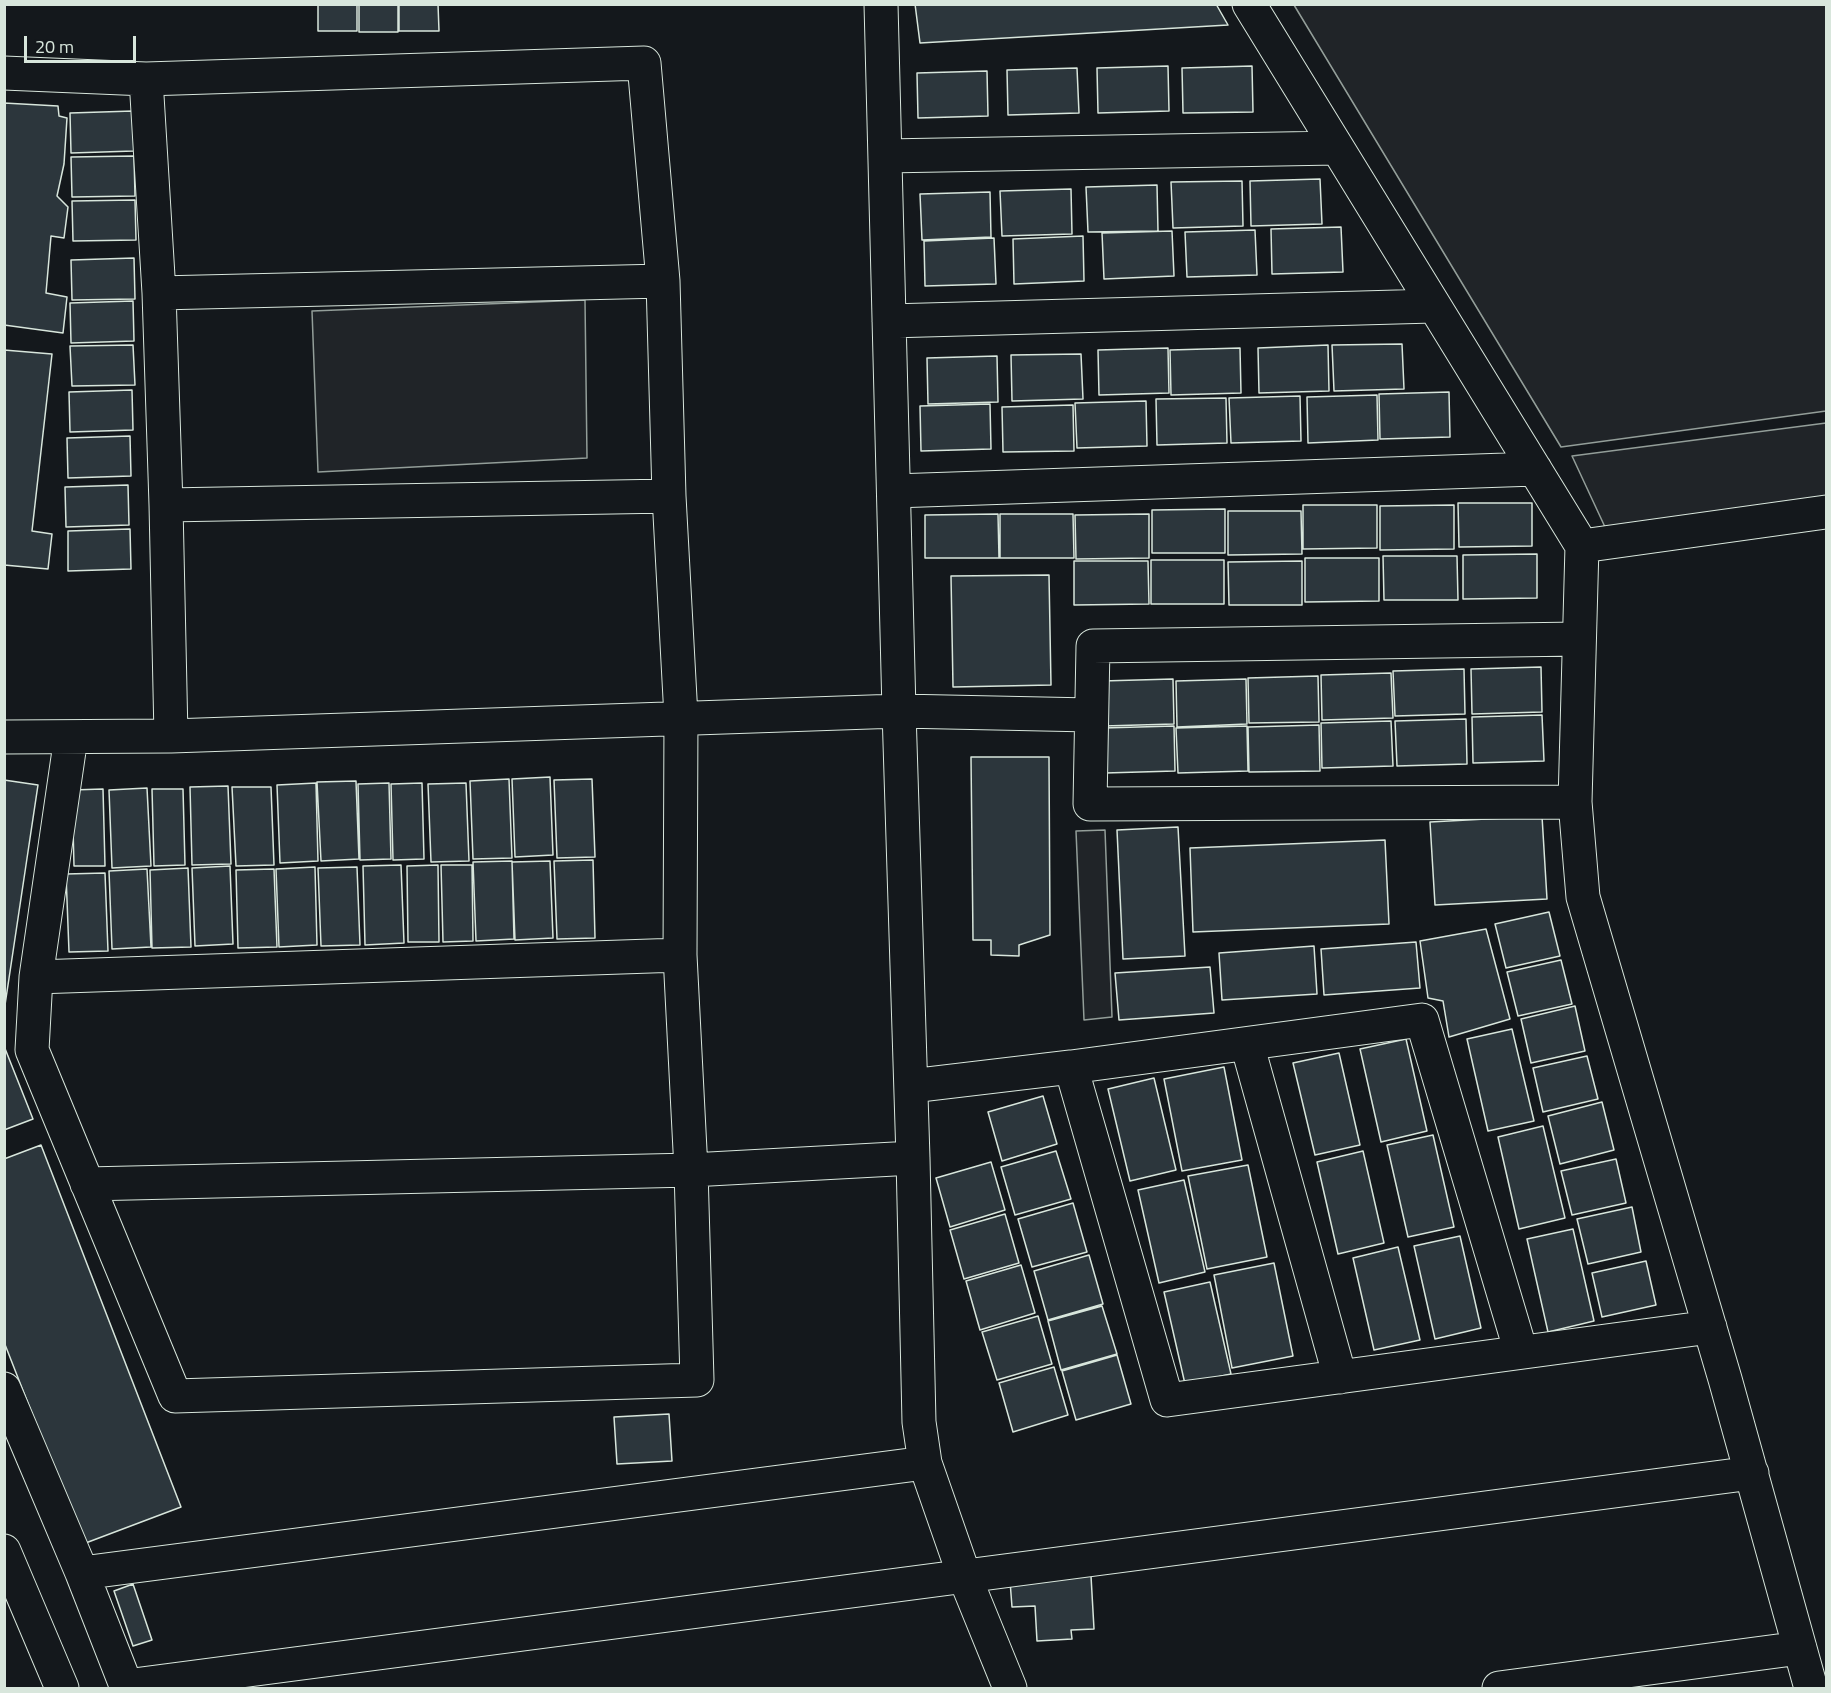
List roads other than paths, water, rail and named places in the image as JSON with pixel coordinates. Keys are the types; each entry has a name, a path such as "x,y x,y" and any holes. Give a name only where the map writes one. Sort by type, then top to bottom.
{"street":[{"path":"881,4 899,711 914,1158 919,1422 925,1463 964,1575 1010,1689"},
{"path":"1250,4 1336,148 1582,546 1575,802 1583,897 1710,1327 1811,1689"},
{"path":"4,73 146,79 644,63 663,281 669,496 681,717 680,955 691,1170 697,1380 175,1396 32,1050 36,977 71,737"},
{"path":"146,79 159,293 171,736"},
{"path":"885,156 1336,148"},
{"path":"159,293 663,281"},
{"path":"889,321 1433,306"},
{"path":"894,491 1535,469"},
{"path":"166,505 669,496"},
{"path":"1582,546 1827,512"},
{"path":"1575,802 1090,804 1091,715 1093,646 1579,639"},
{"path":"4,737 171,736 899,711 1091,715"},
{"path":"36,977 680,955"},
{"path":"911,1086 1422,1020 1521,1352"},
{"path":"1247,1044 1340,1377"},
{"path":"1071,1067 1167,1400 1710,1327"},
{"path":"87,1184 691,1170 914,1158"},
{"path":"4,1389 82,1573 127,1687 1752,1473"},
{"path":"82,1573 925,1463"},
{"path":"4,1551 62,1689"},
{"path":"1499,1689 1800,1648"}]}
